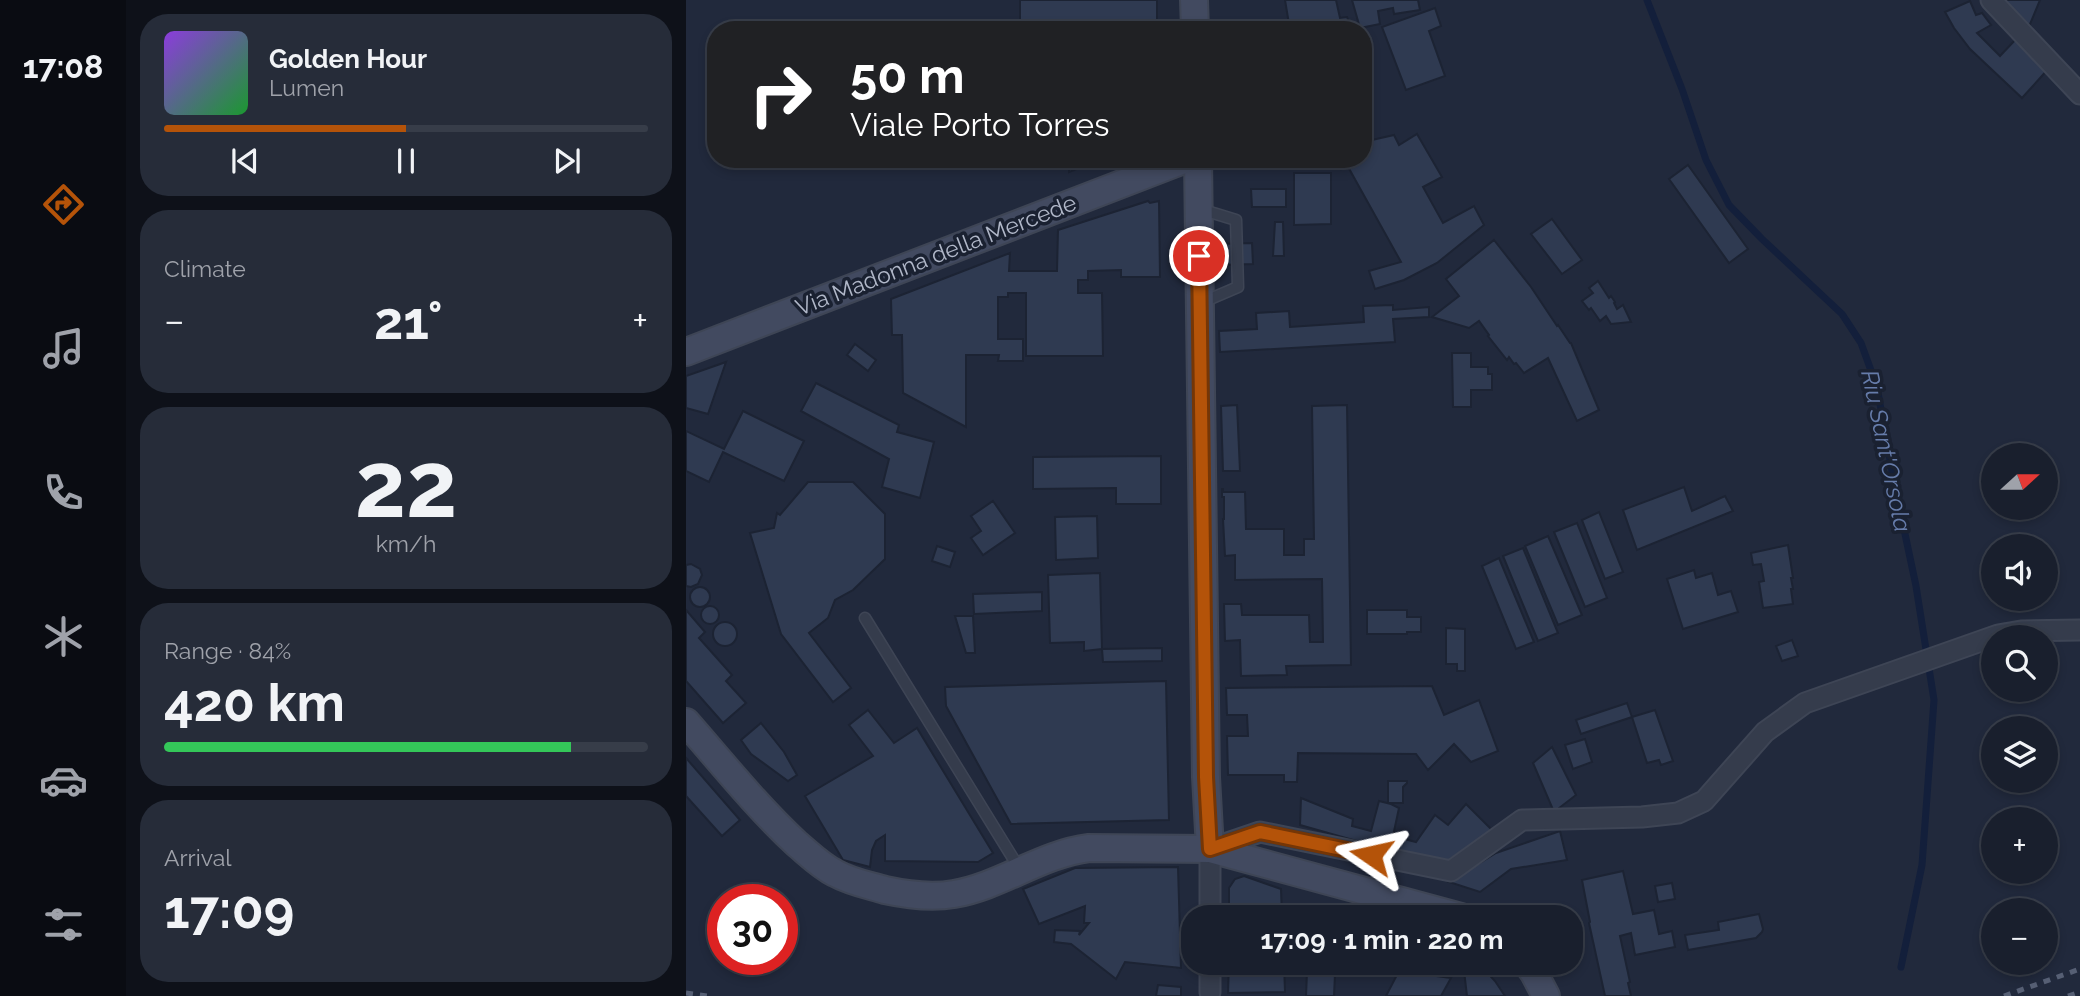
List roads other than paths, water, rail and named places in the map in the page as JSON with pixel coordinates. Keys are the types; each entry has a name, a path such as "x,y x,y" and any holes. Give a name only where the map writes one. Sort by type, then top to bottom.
{"main road":[{"path":"1194,0 1195,21"},
{"name":"Via Madonna della Mercede","path":"686,352 1163,168"},
{"path":"1198,168 1206,777 1210,849"},
{"path":"686,722 776,824 832,872 850,880 900,893 927,897 955,894 985,886 1073,850 1210,849 1417,905"},
{"path":"1536,975 1546,996"}],"street":[{"path":"1990,0 2080,94"},
{"path":"1210,905 1210,849 1260,832 1451,871 1522,820 1642,817 1678,813 1704,801 1765,732 1805,703 1998,635 2021,631 2080,630"},
{"path":"1210,975 1210,992"}],"lane":[{"path":"1198,208 1236,220 1238,287 1200,303"},
{"path":"865,618 1020,871"}],"waterway":[{"name":"Riu Sant'Orsola","path":"1647,0 1706,160 1729,205 1842,314 1861,343 1877,387 1916,586 1934,700 1922,865 1901,967"}],"railway":[{"path":"2004,996 2080,969"},
{"path":"2068,996 2080,992"},
{"path":"686,993 707,996"}]}
